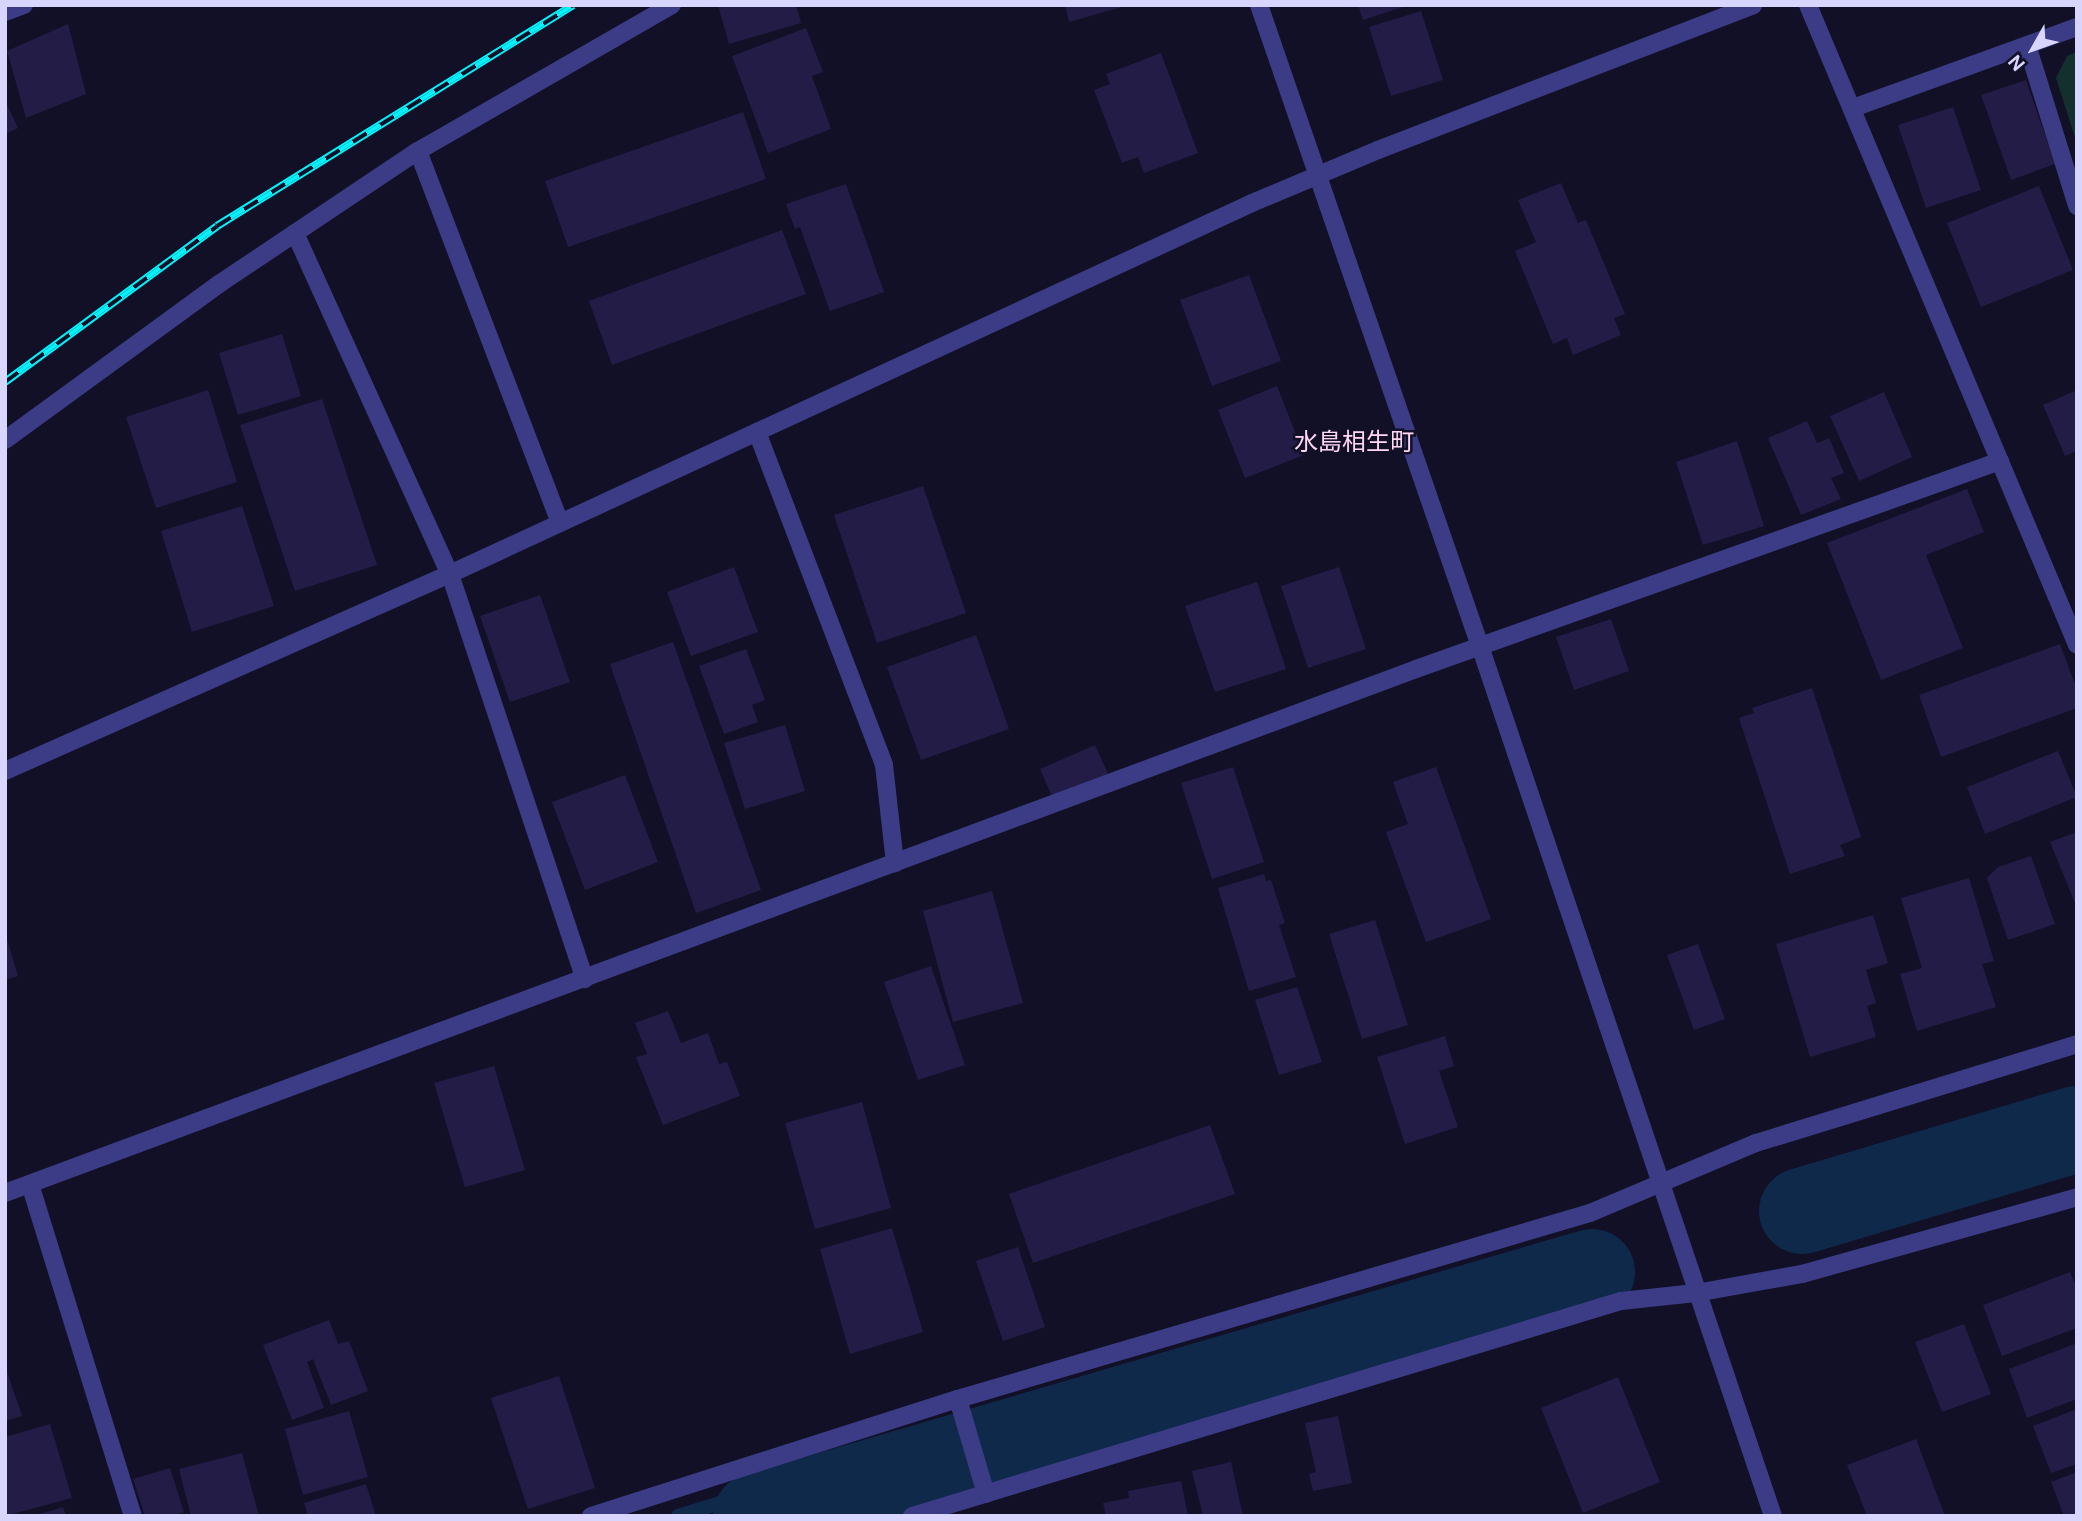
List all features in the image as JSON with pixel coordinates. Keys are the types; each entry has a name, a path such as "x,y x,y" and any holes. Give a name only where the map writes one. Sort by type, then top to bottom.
{"street":[{"path":"5,12 24,5"},
{"path":"5,440 219,284 418,151 673,5"},
{"path":"1259,5 1480,646 1773,1516"},
{"path":"5,771 450,574 1318,174 1753,5"},
{"path":"1808,5 2077,645"},
{"path":"1853,108 2077,27"},
{"path":"2028,45 2077,206"},
{"path":"418,151 561,522"},
{"path":"295,233 450,574 584,979"},
{"path":"757,432 884,765 895,863"},
{"path":"5,1193 1480,646 2000,461"},
{"path":"591,1516 961,1407 1590,1213 1756,1143 2077,1044"},
{"path":"30,1184 133,1516"},
{"path":"912,1516 1621,1301 1696,1293 1801,1274 2077,1197"},
{"path":"961,1407 986,1494"}],"green space":[{"path":"2077,52 2077,144 2056,78 2067,56"}],"building":[{"path":"718,5 796,5 801,23 729,44"},
{"path":"1065,5 1125,5 1125,6 1069,22"},
{"path":"1358,5 1406,5 1406,6 1363,20"},
{"path":"1421,11 1443,80 1391,96 1369,27"},
{"path":"68,24 86,94 26,118 7,51"},
{"path":"806,28 823,72 812,76 831,129 768,153 732,56"},
{"path":"1161,53 1198,153 1144,173 1138,157 1122,163 1094,90 1110,84 1106,74"},
{"path":"2026,80 2055,164 2011,180 1981,95"},
{"path":"5,100 18,128 5,134"},
{"path":"1953,107 1981,190 1926,208 1898,125"},
{"path":"743,112 766,179 568,247 545,181"},
{"path":"1561,183 1578,223 1586,220 1625,314 1614,318 1621,335 1573,355 1567,338 1553,344 1515,251 1536,242 1518,200"},
{"path":"846,184 884,292 830,311 800,227 795,229 786,204"},
{"path":"2039,186 2073,270 1981,307 1947,223"},
{"path":"782,230 806,294 612,365 589,301"},
{"path":"1249,275 1281,361 1212,386 1180,300"},
{"path":"282,334 301,396 238,415 219,353"},
{"path":"1277,386 1304,455 1245,478 1218,410"},
{"path":"208,390 237,482 156,508 126,417"},
{"path":"2077,390 2077,451 2065,456 2043,405"},
{"path":"1884,392 1912,457 1859,481 1830,416"},
{"path":"322,399 377,565 295,591 240,425"},
{"path":"1807,421 1817,443 1829,438 1844,473 1831,478 1841,499 1801,515 1768,438"},
{"path":"1737,441 1764,526 1703,545 1676,462"},
{"path":"923,486 966,613 877,643 834,515"},
{"path":"1967,489 1984,532 1926,555 1963,648 1881,680 1827,543"},
{"path":"242,506 274,606 192,632 161,531"},
{"path":"734,567 758,632 691,656 667,592"},
{"path":"1339,567 1366,649 1308,668 1281,586"},
{"path":"1257,582 1286,669 1215,692 1185,606"},
{"path":"540,595 570,682 510,702 480,616"},
{"path":"1611,619 1629,671 1574,690 1556,637"},
{"path":"976,635 1009,729 921,760 887,667"},
{"path":"673,642 761,890 696,913 610,664"},
{"path":"2060,644 2077,690 2077,708 1941,757 1919,695"},
{"path":"746,649 765,700 752,705 758,722 724,734 699,666"},
{"path":"1812,688 1861,837 1840,845 1845,856 1790,874 1739,718 1754,713 1752,708"},
{"path":"785,725 805,791 745,809 724,743"},
{"path":"1095,745 1109,776 1053,799 1040,769"},
{"path":"2058,751 2077,797 1985,834 1967,787"},
{"path":"1233,767 1264,862 1212,879 1181,783"},
{"path":"1436,767 1491,919 1426,942 1386,832 1408,824 1393,782"},
{"path":"625,775 658,862 585,890 552,802"},
{"path":"2077,832 2077,908 2050,842"},
{"path":"2031,856 2055,924 2008,940 1987,878 1998,867"},
{"path":"1264,874 1266,881 1271,880 1285,923 1279,925 1296,977 1249,991 1218,888"},
{"path":"1969,878 1994,961 1982,964 1996,1007 1917,1031 1900,974 1922,968 1901,898"},
{"path":"992,891 1023,1003 953,1022 923,911"},
{"path":"1873,915 1888,963 1866,970 1876,1003 1867,1006 1876,1037 1810,1057 1776,944"},
{"path":"1375,920 1408,1025 1362,1039 1329,934"},
{"path":"5,937 18,976 5,980"},
{"path":"1698,944 1725,1019 1694,1030 1667,955"},
{"path":"931,966 965,1065 918,1080 884,982"},
{"path":"1297,987 1322,1062 1279,1075 1255,1000"},
{"path":"668,1011 681,1043 708,1033 719,1064 727,1062 740,1096 663,1125 636,1057 647,1054 635,1023"},
{"path":"1445,1036 1454,1066 1439,1071 1458,1127 1405,1144 1377,1057"},
{"path":"494,1066 525,1170 465,1187 434,1083"},
{"path":"862,1102 891,1208 815,1229 785,1123"},
{"path":"1210,1125 1235,1194 1033,1263 1009,1194"},
{"path":"892,1228 923,1332 850,1354 820,1249"},
{"path":"1018,1247 1045,1327 1003,1341 976,1261"},
{"path":"2070,1272 2077,1289 2077,1328 2002,1356 1983,1305"},
{"path":"329,1320 338,1344 349,1341 368,1391 331,1405 313,1359 307,1362 324,1408 292,1420 263,1345"},
{"path":"1964,1324 1991,1394 1942,1412 1915,1342"},
{"path":"2077,1343 2077,1399 2027,1418 2009,1369"},
{"path":"5,1366 22,1416 5,1421"},
{"path":"559,1376 595,1488 528,1509 491,1398"},
{"path":"1618,1377 1660,1482 1583,1513 1541,1408"},
{"path":"2077,1409 2077,1464 2051,1473 2033,1426"},
{"path":"349,1411 368,1477 303,1495 285,1429"},
{"path":"1338,1416 1352,1483 1313,1491 1309,1474 1316,1472 1305,1423"},
{"path":"50,1424 72,1498 5,1516 5,1437"},
{"path":"1916,1439 1945,1516 1867,1516 1847,1465"},
{"path":"242,1453 259,1516 191,1516 179,1469"},
{"path":"1231,1462 1243,1516 1203,1516 1192,1471"},
{"path":"170,1468 184,1512 172,1516 145,1516 133,1479"},
{"path":"2077,1472 2077,1516 2064,1516 2051,1482"},
{"path":"1181,1481 1188,1516 1106,1516 1103,1503 1129,1498 1128,1491"},
{"path":"366,1484 376,1516 308,1516 304,1503"},
{"path":"63,1507 66,1516 37,1516 37,1515"}],"waterway":[{"path":"1793,1180 2077,1099"},
{"path":"1802,1211 2077,1129"},
{"path":"678,1516 932,1437 1583,1247"},
{"path":"756,1516 1592,1272"}],"railway":[{"path":"5,382 217,226 573,5"}],"district":[{"name":"水島相生町","path":"1354,442"}]}
